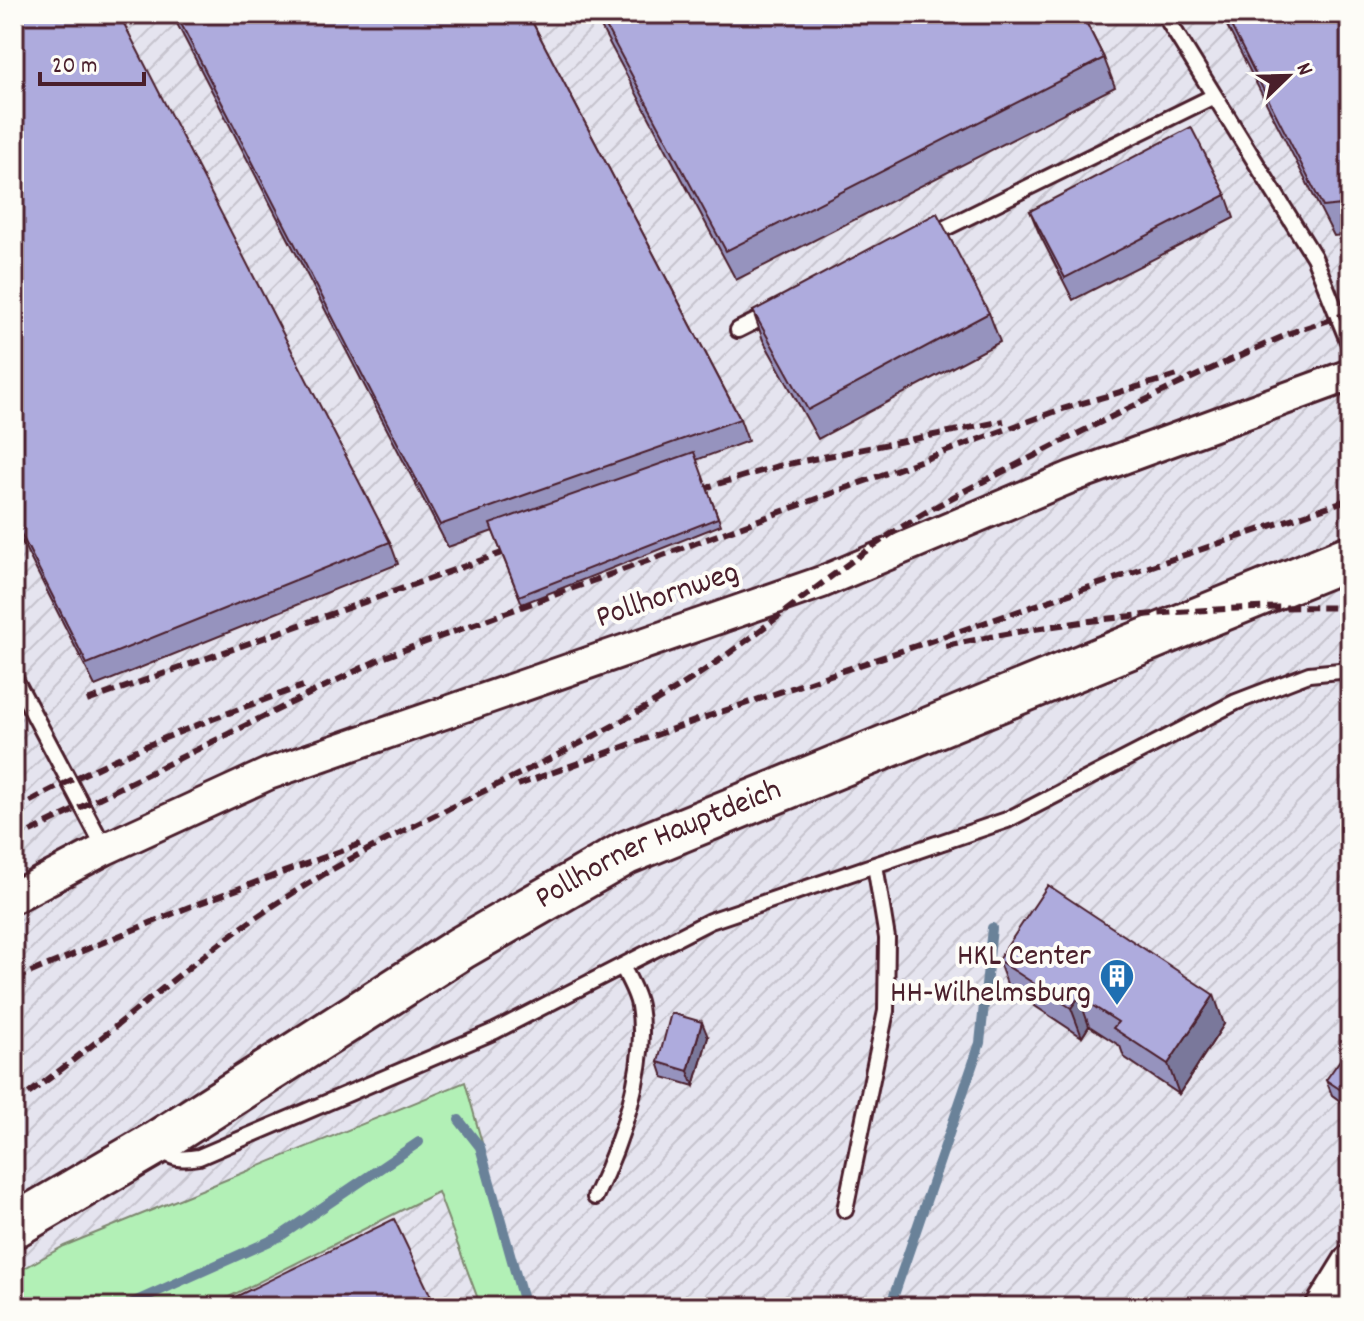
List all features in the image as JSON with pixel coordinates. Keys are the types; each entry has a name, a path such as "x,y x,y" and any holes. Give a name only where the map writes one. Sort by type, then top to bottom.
{"main road":[{"name":"Pollhorner Hauptdeich","path":"14,1226 156,1143 461,948 626,853 1350,557"}],"street":[{"name":"Pollhornweg","path":"14,897 105,849 268,774 822,582 1071,477 1350,375"},
{"path":"1321,1307 1350,1260"}],"lane":[{"path":"1164,14 1314,257 1350,346"},
{"path":"920,240 1214,96"},
{"path":"738,330 794,302"},
{"path":"156,1143 167,1156 183,1160 199,1157 495,1031 710,921 1007,820 1236,702 1309,674 1350,670"},
{"path":"14,677 105,849"},
{"path":"845,1210 886,1011 887,938 875,865"},
{"path":"595,1197 620,1146 638,1058 639,1005 622,966"}],"shaded area":[{"path":"14,14 1350,14 1350,1307 528,1307 464,1083 64,1246 14,1274"},
{"path":"439,1192 481,1307 209,1307"}],"green space":[{"path":"465,1082 528,1307 481,1307 438,1192 209,1307 14,1307 14,1274 64,1246"}],"building":[{"path":"14,14 119,14 390,542 87,664 14,520"},
{"path":"176,14 528,14 740,419 440,525"},
{"path":"599,14 1082,14 1104,58 726,251"},
{"path":"1225,14 1350,14 1350,204 1323,207"},
{"path":"1191,127 1226,195 1065,278 1030,211"},
{"path":"937,213 989,313 808,410 753,311"},
{"path":"694,452 718,518 519,596 490,524"},
{"name":"HKL Center HH-Wilhelmsburg","path":"1048,885 1214,995 1168,1064 1113,1028 1118,1022 1079,997 1071,1008 998,960"},
{"path":"671,1013 702,1022 688,1071 658,1062"},
{"path":"1345,1053 1350,1056 1350,1096 1326,1080"},
{"path":"394,1219 436,1307 215,1307"}],"waterway":[{"path":"890,1307 980,1043 992,928"},
{"path":"459,1120 480,1147 525,1307"},
{"path":"123,1307 279,1237 419,1142"}],"railway":[{"path":"1287,334 1350,313"},
{"path":"14,1104 215,947 285,898 380,843 576,746 671,692 731,652 875,545 937,506 1134,405 1298,330"},
{"path":"14,840 382,658 1059,410 1178,375"},
{"path":"684,494 778,466 1004,421"},
{"path":"518,785 703,718 1350,499"},
{"path":"87,701 524,545"},
{"path":"946,646 1046,627 1147,615 1248,608 1350,608"},
{"path":"14,810 156,742 303,686"},
{"path":"14,979 189,907 360,844"}],"place":[{"name":"HKL Center HH-Wilhelmsburg","path":"1117,1007"}]}
